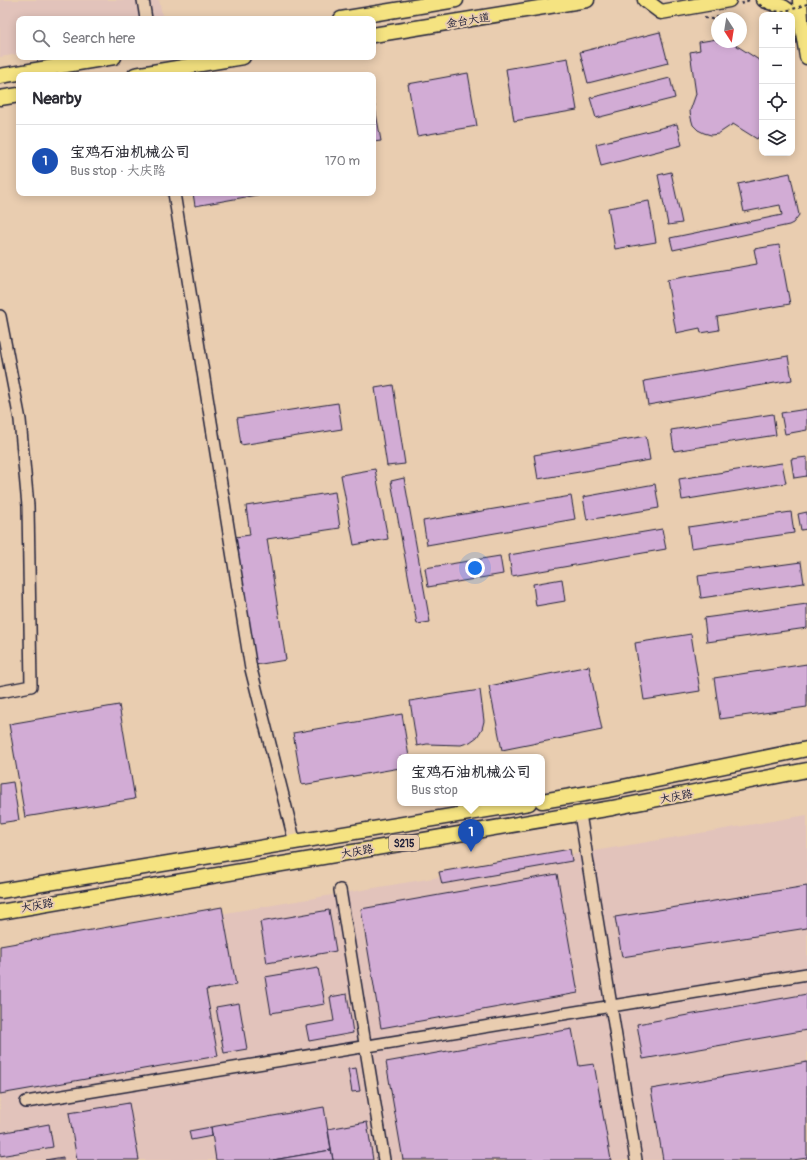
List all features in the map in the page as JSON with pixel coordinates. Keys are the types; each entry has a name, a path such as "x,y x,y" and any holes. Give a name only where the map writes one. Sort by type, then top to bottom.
{"main road":[{"name":"金台大道","path":"360,16 456,0"},
{"name":"金台大道","path":"376,35 587,0"},
{"path":"645,0 661,12 729,0"},
{"path":"764,0 783,7 800,20"},
{"path":"800,0 800,20 807,57"},
{"path":"24,72 96,60"},
{"path":"160,72 226,60"},
{"path":"0,76 16,73"},
{"path":"0,98 16,95"},
{"name":"大庆路","path":"545,800 608,790 807,749"},
{"name":"大庆路","path":"0,912 580,814 807,770"},
{"name":"大庆路","path":"0,891 511,806"}],"street":[{"path":"143,0 146,16"},
{"path":"174,196 251,669 295,843"},
{"path":"0,316 20,420 28,506 31,686 0,692"},
{"path":"580,814 636,1160"},
{"path":"340,890 384,1160"},
{"path":"26,1102 807,974"}],"path":[{"path":"755,0 765,8 779,12 787,12 807,4"}],"shaded area":[{"path":"0,0 159,0 162,16 16,16 16,54 0,57"},
{"path":"807,815 807,1160 0,1160 0,951"}],"building":[{"path":"660,32 668,63 588,83 580,52"},
{"path":"711,40 711,48 740,48 759,60 759,136 757,139 733,124 718,134 711,135 698,130 693,125 690,111 696,94 690,52 700,50 699,42"},
{"path":"568,58 577,110 514,121 506,69"},
{"path":"468,73 477,126 417,136 408,84"},
{"path":"670,78 675,98 596,118 590,98"},
{"path":"376,113 381,141 376,142"},
{"path":"677,124 682,145 601,166 596,144"},
{"path":"671,172 682,223 668,225 658,175"},
{"path":"790,173 799,215 793,223 673,250 670,238 782,215 780,205 744,212 738,184"},
{"path":"193,196 251,196 195,206"},
{"path":"649,201 656,242 615,249 608,208"},
{"path":"779,245 790,304 717,317 719,330 701,333 700,328 676,333 667,280 757,264 754,249"},
{"path":"788,356 792,380 648,405 644,381"},
{"path":"393,385 405,464 387,466 375,388"},
{"path":"338,403 342,429 241,445 237,418"},
{"path":"807,409 807,430 785,434 781,413"},
{"path":"773,414 776,435 674,451 671,430"},
{"path":"646,436 650,460 538,479 534,455"},
{"path":"807,457 807,476 794,478 791,459"},
{"path":"782,463 786,483 682,500 679,479"},
{"path":"375,469 388,539 354,545 341,475"},
{"path":"404,478 430,622 417,624 391,481"},
{"path":"655,484 659,508 587,520 583,497"},
{"path":"335,492 340,528 267,539 286,660 255,665 235,537 250,535 246,506"},
{"path":"571,496 575,519 427,545 423,521"},
{"path":"791,512 794,533 691,548 688,527"},
{"path":"807,512 807,529 801,530 798,514"},
{"path":"662,529 666,549 512,576 509,555"},
{"path":"500,556 503,574 428,587 425,568"},
{"path":"801,562 804,583 701,598 698,576"},
{"path":"562,579 565,601 536,606 533,584"},
{"path":"807,604 807,628 707,642 704,618"},
{"path":"691,634 700,691 644,700 635,643"},
{"path":"807,664 807,707 720,719 714,678"},
{"path":"589,666 602,730 502,750 489,686"},
{"path":"480,690 484,721 482,729 477,737 470,742 461,745 427,744 417,746 410,701"},
{"path":"119,705 135,799 25,817 9,724"},
{"path":"402,714 409,754 397,754 397,769 302,785 293,733"},
{"path":"13,782 19,820 0,823 0,784"},
{"path":"570,849 572,861 442,884 439,872"},
{"path":"557,874 578,993 381,1028 361,909"},
{"path":"807,886 807,928 622,957 615,917"},
{"path":"222,907 236,985 206,990 218,1056 0,1094 0,946"},
{"path":"329,910 336,951 267,963 260,922"},
{"path":"318,968 325,1004 271,1013 265,977"},
{"path":"347,994 353,1033 309,1041 306,1026 334,1021 330,997"},
{"path":"807,994 807,1030 643,1059 637,1024"},
{"path":"239,1003 247,1049 224,1053 216,1007"},
{"path":"572,1029 579,1066 594,1064 611,1160 403,1160 386,1062"},
{"path":"807,1062 807,1158 793,1160 663,1160 651,1089"},
{"path":"356,1068 360,1091 352,1092 348,1069"},
{"path":"129,1103 139,1160 77,1160 69,1113"},
{"path":"324,1107 331,1150 273,1160 216,1160 211,1127"},
{"path":"367,1122 373,1160 333,1160 328,1129"},
{"path":"49,1124 53,1147 0,1156 0,1133"},
{"path":"211,1127 212,1136 191,1140 189,1131"},
{"path":"331,1150 333,1160 273,1160"},
{"path":"63,1157 63,1160 45,1160"}],"place":[{"name":"宝鸡石油机械公司","path":"471,852"}]}
